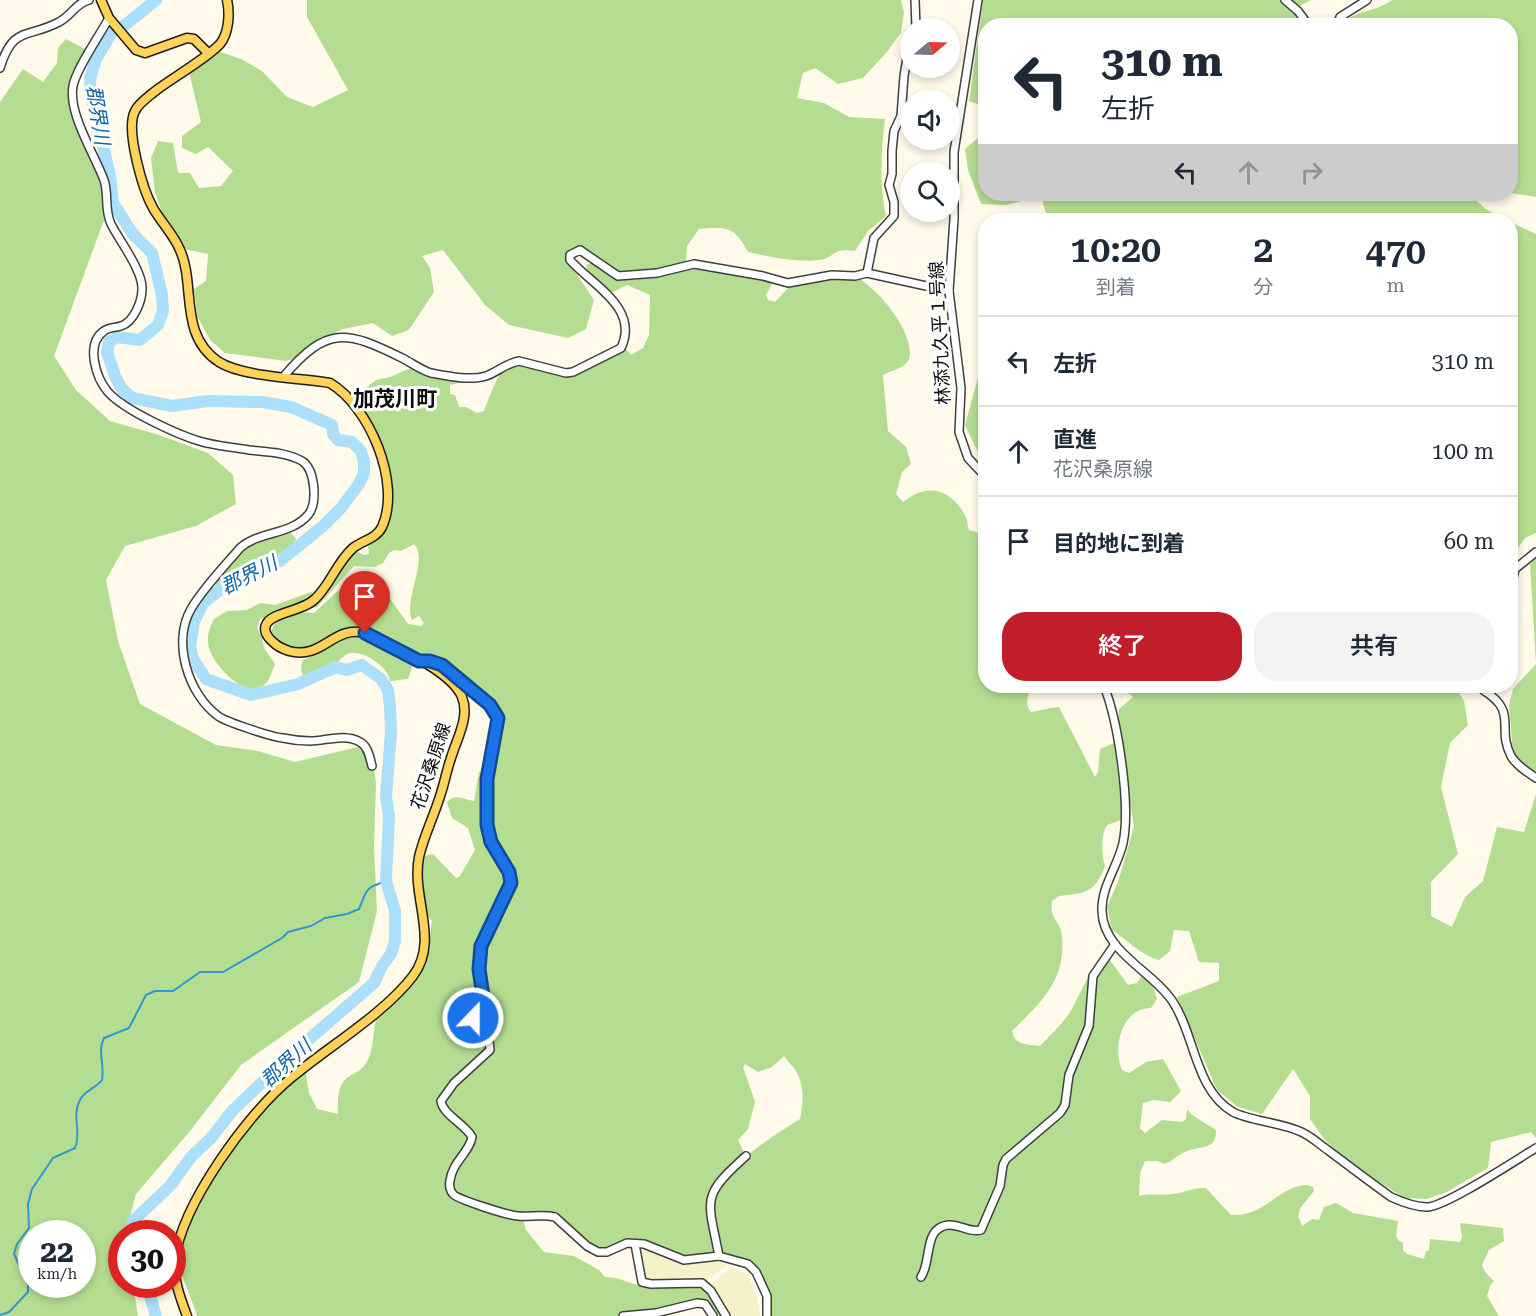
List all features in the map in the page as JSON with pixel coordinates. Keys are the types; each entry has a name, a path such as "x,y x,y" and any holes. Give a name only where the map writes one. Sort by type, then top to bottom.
{"main road":[{"path":"101,0 110,19 130,45 146,53 187,38 194,39 208,53 220,43 224,36 228,23 227,0"},
{"name":"花沢桑原線","path":"187,1316 175,1278 178,1242 207,1182 229,1146 268,1097 376,1012 414,974 421,959 426,933 419,896 419,859 460,735 465,710 461,694 455,685 419,661 372,637 356,631 342,633 314,652 304,654 281,648 266,634 265,628 271,618 304,608 316,598 353,548 376,536 386,514 387,476 380,451 351,399 330,382 243,371 220,362 208,353 192,322 188,304 186,265 180,248 152,205 134,151 132,126 135,110 169,80 208,53"}],"street":[{"path":"0,68 2,58 18,37 60,22 82,1 88,0"},
{"path":"915,0 916,18"},
{"name":"林添九久平１号線","path":"978,0 954,152 954,219 949,291 961,388 959,432 968,458 978,469"},
{"path":"1285,0 1298,10 1304,18"},
{"path":"1340,18 1367,0"},
{"path":"110,19 73,86 73,103 104,182 108,216 139,275 143,291 137,309 127,323 105,329 98,336 94,354 101,382 107,391 125,406 200,441 279,454 303,461 308,467 313,484 313,502 307,516 286,528 248,540 191,609 183,633 183,647 190,679 194,689 208,707 227,721 283,738 311,741 337,738 355,740 363,744 372,766"},
{"path":"867,273 874,238 894,216 890,185 892,152 894,132 901,116 904,78"},
{"path":"284,376 308,350 338,337 367,341 422,370 446,375 476,378 487,376 511,362 519,361 566,373 581,369 621,348 625,321 615,302 570,260 570,255 580,250 618,276 657,273 694,264 764,276 788,283 832,275 855,276 867,273 949,291"},
{"path":"1518,567 1536,552"},
{"path":"419,661 430,661 442,665 495,711 499,725 487,779 487,825 491,842 509,872 511,883 481,946 479,969 483,996 472,1014 474,1023 489,1041 490,1050 454,1083 441,1101 442,1107 467,1129 472,1137 470,1144 454,1167 450,1182 451,1190 461,1201 479,1204 510,1215 555,1217 587,1246 598,1252 607,1252 622,1244 635,1244 652,1246 684,1260 719,1256 748,1264 756,1272 767,1296 767,1316"},
{"path":"1107,693 1116,734 1126,815 1120,857 1102,899 1104,929 1115,944 1171,999 1185,1024 1205,1080 1222,1103 1234,1112 1263,1119 1307,1135 1380,1189 1404,1203 1428,1207 1438,1204 1536,1148"},
{"path":"1488,693 1503,708 1506,735 1513,759 1536,778"},
{"path":"921,1277 928,1263 929,1242 933,1235 941,1227 948,1225 974,1232 981,1230 999,1186 1006,1159 1060,1113 1065,1105 1069,1075 1089,1026 1093,976 1115,944"},
{"path":"719,1256 710,1205 712,1192 723,1177 746,1156"},
{"path":"635,1244 642,1282 651,1284 702,1283 711,1291 726,1316"},
{"path":"623,1316 656,1313 697,1303 705,1304 713,1316"}],"shaded area":[{"path":"648,1249 681,1265 714,1261 727,1265 706,1281 650,1282 642,1279 640,1250"},
{"path":"731,1268 748,1275 757,1297 760,1316 730,1316 711,1284"}],"green space":[{"path":"307,0 901,0 904,12 903,18 900,18 900,34 863,78 838,84 815,68 803,73 797,98 824,103 849,117 885,119 881,168 886,216 868,231 855,251 842,250 824,259 810,261 775,258 748,252 734,233 716,228 699,229 687,246 686,262 646,272 621,273 584,248 569,250 567,260 594,300 586,329 568,338 509,325 485,305 443,250 422,256 430,268 434,292 409,330 392,336 373,323 343,329 324,338 312,354 286,361 225,353 210,340 197,316 194,289 206,281 208,254 184,249 164,219 155,192 151,158 158,141 173,143 178,173 190,173 199,188 221,186 233,171 208,147 196,154 182,148 182,136 201,122 189,72 217,51 241,59 262,71 287,97 313,107 348,90 307,17"},
{"path":"983,0 1311,0 1296,8 1304,18 981,18"},
{"path":"1392,0 1536,0 1536,197 1518,194 1518,18 1350,18"},
{"path":"978,36 978,104 969,101"},
{"path":"66,39 87,50 72,74 67,92 78,129 99,174 104,220 54,356 76,390 110,421 159,435 208,453 233,475 236,504 196,526 125,546 106,580 118,641 140,704 216,745 258,751 295,762 370,744 376,782 374,847 377,911 359,982 241,1065 190,1131 136,1194 129,1220 108,1220 108,1298 135,1298 138,1316 0,1316 0,102 23,69 43,82 57,63 58,48"},
{"path":"978,138 978,196 968,170 965,149"},
{"path":"980,201 1022,201 1006,205 981,204"},
{"path":"1042,201 1477,201 1493,213 1046,213"},
{"path":"1518,226 1536,234 1536,533 1525,538 1518,548"},
{"path":"594,262 610,275 621,279 644,278 705,267 731,270 773,282 766,295 768,300 775,302 790,286 833,273 841,273 858,278 880,296 900,322 910,348 907,362 883,375 888,431 906,447 911,464 902,472 896,494 903,502 921,492 930,491 946,495 960,507 967,519 969,530 978,533 978,693 1030,693 1027,702 1031,712 1059,707 1095,777 1098,772 1100,749 1114,743 1123,815 1121,820 1107,825 1105,829 1102,845 1105,866 1093,887 1076,894 1059,896 1052,901 1052,912 1062,936 1060,966 1049,990 1012,1031 1013,1036 1018,1042 1040,1046 1070,1012 1090,973 1104,954 1128,985 1137,983 1141,977 1145,977 1152,983 1157,999 1151,1008 1133,1014 1126,1022 1119,1040 1119,1061 1122,1070 1129,1073 1146,1062 1163,1059 1181,1091 1170,1102 1153,1100 1143,1103 1140,1128 1145,1133 1162,1120 1182,1122 1186,1119 1187,1109 1192,1115 1216,1130 1216,1137 1210,1144 1185,1152 1170,1162 1164,1164 1158,1161 1145,1161 1140,1173 1139,1196 1169,1195 1206,1188 1231,1215 1253,1211 1263,1207 1287,1190 1307,1185 1313,1187 1314,1191 1301,1207 1298,1216 1302,1226 1312,1219 1319,1220 1324,1207 1336,1203 1353,1213 1398,1221 1396,1236 1403,1243 1403,1250 1407,1254 1424,1259 1426,1251 1429,1250 1430,1239 1460,1242 1462,1237 1460,1223 1503,1228 1504,1241 1489,1250 1482,1265 1494,1281 1487,1296 1499,1316 769,1316 768,1295 761,1274 751,1264 724,1256 717,1239 711,1209 713,1196 718,1186 738,1163 764,1142 800,1119 801,1083 796,1071 784,1056 772,1067 758,1072 745,1064 743,1067 755,1102 748,1129 738,1140 745,1155 722,1177 711,1194 710,1215 716,1246 712,1253 687,1259 653,1245 632,1241 622,1242 606,1251 600,1250 589,1245 556,1215 518,1215 465,1200 454,1193 452,1177 473,1137 442,1102 458,1082 492,1052 492,1044 474,1018 486,994 481,955 485,941 512,887 511,873 492,840 488,816 489,782 499,722 498,715 495,707 451,669 450,663 434,661 418,655 364,630 345,629 307,649 279,644 271,631 277,620 300,612 314,613 341,588 375,589 386,593 408,624 421,626 424,623 419,616 412,620 410,612 419,559 414,544 401,551 394,550 389,553 383,563 375,567 354,566 317,607 307,609 318,599 354,550 364,555 369,554 368,545 380,535 387,520 391,489 389,473 380,444 357,402 363,390 376,380 390,377 413,367 431,375 462,379 463,382 450,385 450,394 455,395 459,407 466,407 477,413 484,411 499,377 510,366 531,366 573,375 621,350 626,349 631,355 643,348 649,335 650,295 627,285 609,294 589,276 586,265"},
{"path":"978,378 978,452 965,425"},
{"path":"290,532 296,539 293,545 281,555 235,574 218,586 215,583 248,547"},
{"path":"1536,558 1536,664 1530,564"},
{"path":"311,592 314,597 306,604 260,619 257,628 264,648 275,664 266,683 256,689 247,688 229,677 214,659 210,650 209,633 214,619 227,611 247,610 260,603 275,605"},
{"path":"349,634 369,638 414,661 408,679 390,681 380,665 366,656 353,653 347,654 323,671 306,678 304,676 301,669 303,660 318,654"},
{"path":"1536,664 1536,773 1519,763 1513,753 1509,705 1512,693 1518,693 1518,684"},
{"path":"1128,693 1459,693 1464,701 1468,725 1450,743 1441,787 1458,854 1431,882 1431,916 1452,927 1465,897 1483,881 1497,827 1524,832 1536,794 1536,1138 1531,1132 1491,1142 1488,1168 1447,1192 1427,1199 1404,1198 1347,1161 1325,1140 1310,1119 1310,1096 1293,1069 1262,1114 1238,1107 1217,1090 1177,997 1219,981 1219,963 1199,962 1189,931 1174,930 1170,951 1159,960 1152,958 1112,930 1107,907 1119,879 1134,826 1117,726 1119,709 1133,697"},
{"path":"479,772 483,772 485,824 509,879 480,945 482,991 472,1011 489,1046 440,1101 471,1137 451,1169 452,1196 523,1219 526,1230 544,1252 574,1256 599,1270 605,1277 616,1278 646,1288 701,1288 713,1300 721,1316 714,1316 706,1304 620,1316 197,1316 186,1285 186,1230 197,1207 221,1165 255,1116 305,1069 309,1093 317,1109 338,1114 338,1098 344,1081 360,1070 369,1057 377,1015 410,983 426,953 432,921 425,913 421,862 424,856 433,854 456,878 460,876 475,850 468,828 452,818 447,802 456,797 474,801"}],"waterway":[{"name":"郡界川","path":"134,1220 170,1186 191,1157 211,1138 233,1110 292,1054 374,983 391,954 395,941 395,911 386,881 389,816 386,797 391,732 390,706 388,690 381,679 362,665 346,670 336,667 298,684 251,695 206,679 193,659 190,646 194,622 203,603 230,582 280,561 341,508 359,484 364,473 361,451 352,442 338,440 333,434 332,425 291,407 262,402 207,401 172,406 132,398 121,388 107,352 109,342 117,337 140,340 158,325 163,311 162,295 152,253 132,233 113,203 110,175 91,97 90,79 96,59 113,31 125,25 156,0"},
{"path":"0,1315 9,1312 28,1292 28,1284 14,1254 17,1244 29,1228 28,1204 32,1189 53,1158 75,1148 77,1106 84,1094 102,1080 101,1048 104,1038 129,1028 146,995 155,991 173,991 200,972 223,972 282,938 288,932 311,926 325,918 359,909 367,890 386,881"},
{"name":"郡界川","path":"151,1298 156,1316"}],"district":[{"name":"加茂川町","path":"395,399"}],"route":[{"path":"365,633 419,661 430,661 442,665 490,705 498,718 499,725 489,761 487,779 487,825 491,842 509,872 511,883 504,902 481,946 479,969 483,1000 473,1011 473,1018"}]}
